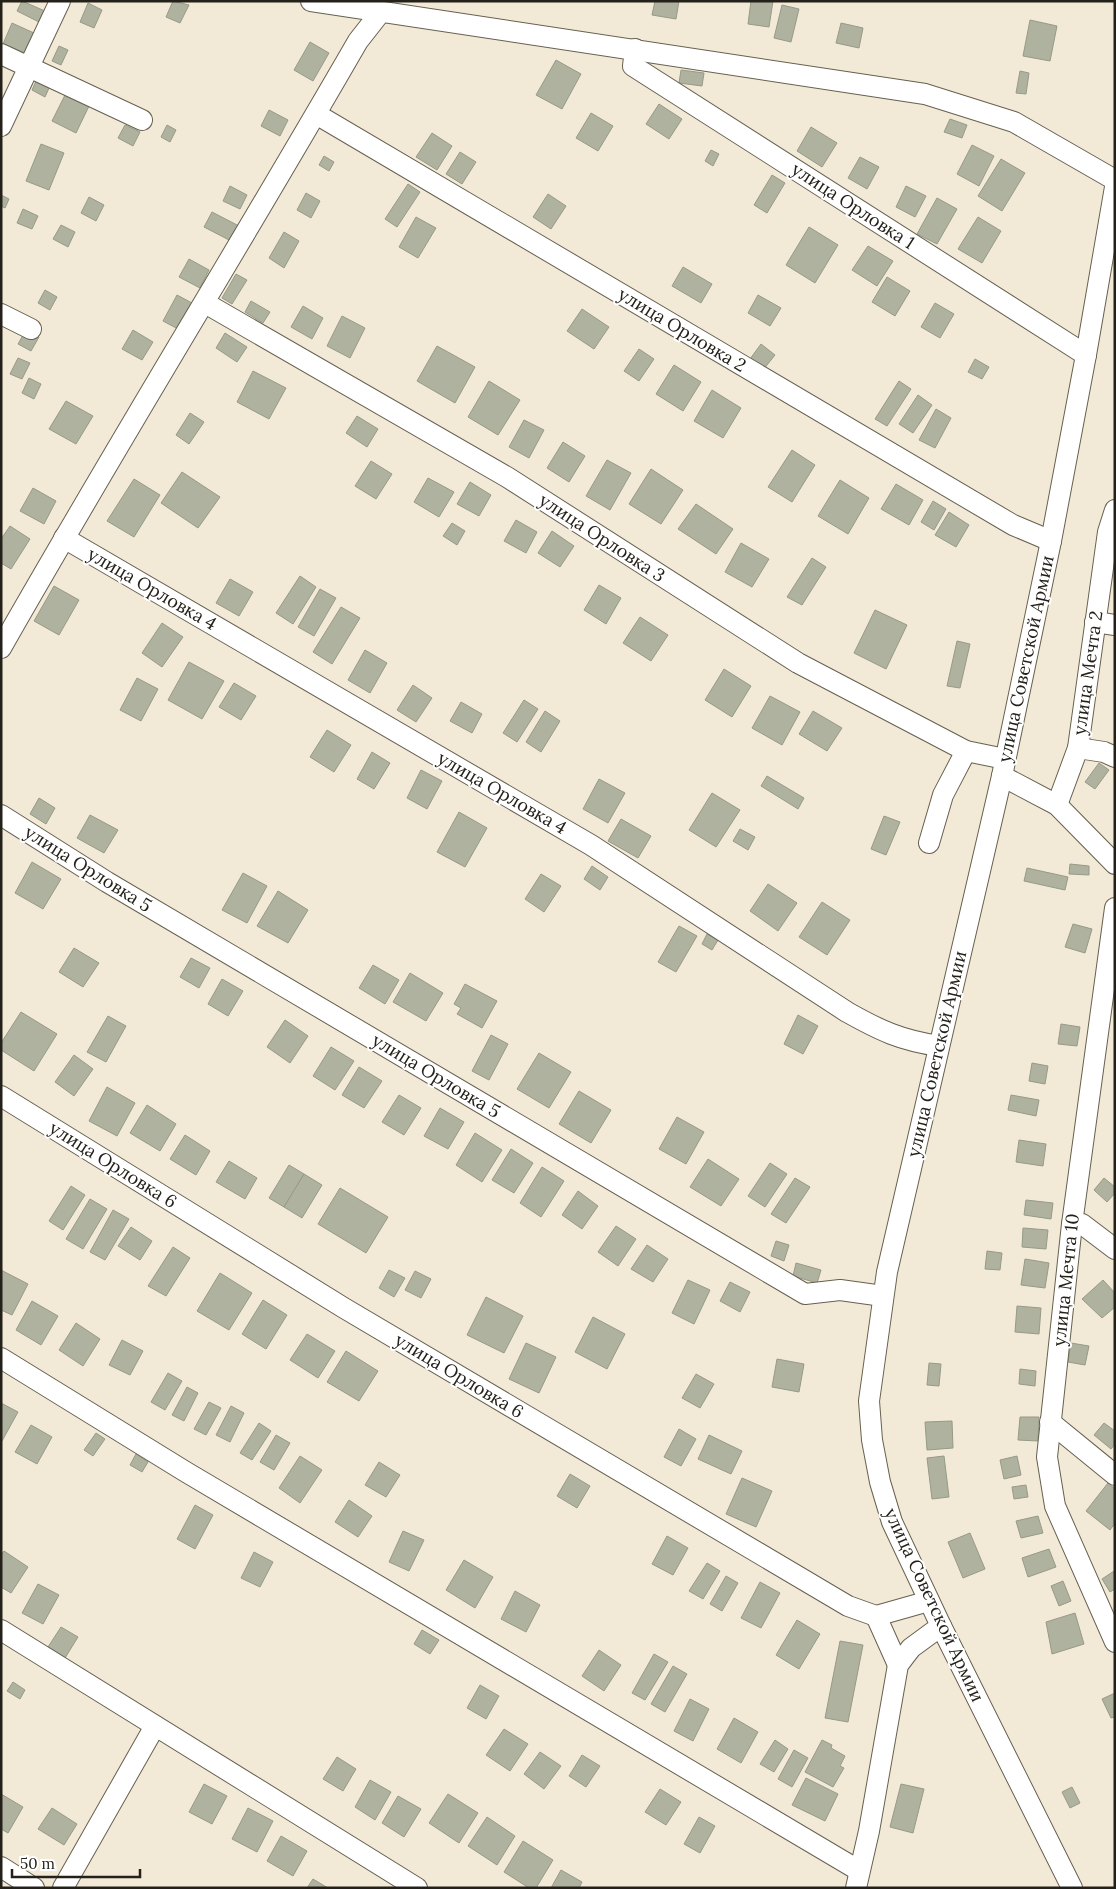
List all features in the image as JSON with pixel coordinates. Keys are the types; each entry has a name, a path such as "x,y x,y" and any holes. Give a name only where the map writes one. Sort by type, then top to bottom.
{"street":[{"path":"1,126 60,1"},
{"path":"311,1 380,13 635,49 925,94 1014,122 1115,180"},
{"path":"1,648 358,41 380,13"},
{"name":"улица Орловка 1","path":"635,49 633,66 1086,355"},
{"path":"1,54 142,120"},
{"name":"улица Орловка 2","path":"316,114 1013,526 1051,541"},
{"name":"улица Советской Армии","path":"1072,1888 941,1626 892,1522 880,1482 872,1440 869,1401 883,1296 1003,768 1051,541 1112,219 1115,187"},
{"name":"улица Орловка 3","path":"205,303 507,477 798,663 1003,768 1057,805 1115,864"},
{"path":"1,314 31,329"},
{"name":"улица Мечта 2","path":"1057,805 1078,748 1105,623 1108,532 1115,510"},
{"name":"улица Орловка 4","path":"64,538 591,845 847,1012 886,1034 912,1042 939,1046"},
{"path":"1078,748 1104,752 1115,758"},
{"path":"928,843 943,795 966,750"},
{"name":"улица Орловка 5","path":"1,815 107,882 805,1294 840,1290 883,1296"},
{"name":"улица Мечта 10","path":"1115,908 1107,1017 1072,1224 1047,1457 1054,1506 1115,1642"},
{"name":"улица Орловка 6","path":"1,1096 352,1313 848,1606 876,1616"},
{"path":"1072,1224 1082,1224 1115,1249"},
{"path":"1,1358 857,1879 869,1830 898,1665 911,1648 941,1626"},
{"path":"1050,1422 1115,1475"},
{"path":"898,1665 876,1616 929,1601"},
{"path":"1,1630 418,1888"},
{"path":"63,1888 155,1726"},
{"path":"1,1867 34,1888"}],"building":[{"path":"22,1 45,11 39,22 17,11"},
{"path":"173,1 189,5 180,23 166,17"},
{"path":"655,1 679,1 676,19 652,15"},
{"path":"751,1 773,1 769,27 748,24"},
{"path":"88,3 102,10 94,28 80,22"},
{"path":"782,5 799,9 791,42 774,38"},
{"path":"1030,20 1057,26 1050,61 1023,56"},
{"path":"12,23 34,33 25,53 3,44"},
{"path":"841,23 863,28 859,48 836,43"},
{"path":"310,42 329,53 313,81 294,70"},
{"path":"59,46 68,50 61,65 52,61"},
{"path":"556,60 581,74 562,109 536,95"},
{"path":"681,70 704,73 702,86 679,83"},
{"path":"1020,71 1029,73 1026,94 1016,93"},
{"path":"36,81 49,88 45,97 32,90"},
{"path":"66,93 90,104 76,133 52,121"},
{"path":"659,104 682,119 669,139 646,124"},
{"path":"269,110 288,120 280,136 261,126"},
{"path":"591,113 613,126 598,151 576,138"},
{"path":"950,119 967,125 962,138 944,132"},
{"path":"125,125 140,132 133,146 118,138"},
{"path":"167,125 176,130 170,142 161,137"},
{"path":"811,127 837,143 822,167 797,151"},
{"path":"432,133 452,146 437,170 416,157"},
{"path":"41,144 64,153 49,190 26,181"},
{"path":"972,145 994,156 979,186 957,174"},
{"path":"711,150 719,154 713,166 705,161"},
{"path":"460,152 476,162 462,184 446,174"},
{"path":"324,156 334,162 329,171 319,165"},
{"path":"860,157 879,167 867,189 848,178"},
{"path":"1001,159 1025,173 1002,211 978,196"},
{"path":"772,175 785,183 767,213 754,205"},
{"path":"408,184 420,192 397,227 385,219"},
{"path":"230,186 247,195 240,209 223,201"},
{"path":"906,186 926,196 915,217 896,207"},
{"path":"306,193 320,201 311,218 297,210"},
{"path":"548,194 566,206 551,229 533,217"},
{"path":"1,195 9,199 5,208 1,206"},
{"path":"89,197 104,205 96,221 81,213"},
{"path":"937,198 957,209 937,244 917,234"},
{"path":"23,209 38,216 32,229 17,223"},
{"path":"212,212 239,226 231,241 204,227"},
{"path":"416,217 436,228 418,258 399,247"},
{"path":"978,217 1001,231 982,263 958,249"},
{"path":"61,225 75,232 68,247 53,239"},
{"path":"809,227 838,245 815,283 786,265"},
{"path":"284,232 299,241 284,268 269,258"},
{"path":"868,246 893,261 877,286 852,270"},
{"path":"189,259 209,270 200,288 179,277"},
{"path":"683,267 712,284 701,303 672,286"},
{"path":"236,274 247,280 232,304 222,298"},
{"path":"887,277 910,291 895,316 872,302"},
{"path":"45,290 57,297 50,310 38,303"},
{"path":"177,295 192,303 178,329 163,321"},
{"path":"758,295 781,308 770,326 748,313"},
{"path":"251,301 270,312 263,323 245,312"},
{"path":"935,303 954,314 940,338 921,327"},
{"path":"303,306 323,318 312,339 291,327"},
{"path":"582,309 609,327 594,349 567,331"},
{"path":"342,316 365,328 350,358 327,346"},
{"path":"26,330 39,337 31,351 18,344"},
{"path":"133,330 153,342 142,360 122,349"},
{"path":"225,333 247,347 237,362 216,348"},
{"path":"761,344 775,355 763,370 750,359"},
{"path":"437,346 475,367 455,403 417,381"},
{"path":"639,349 654,359 639,381 624,371"},
{"path":"18,358 30,363 22,379 10,374"},
{"path":"975,359 989,367 982,379 968,372"},
{"path":"674,365 701,382 683,411 656,394"},
{"path":"253,371 286,388 269,419 237,402"},
{"path":"29,378 41,384 34,399 22,393"},
{"path":"489,381 520,400 498,435 468,417"},
{"path":"899,381 911,389 887,426 875,419"},
{"path":"712,390 741,408 723,438 694,421"},
{"path":"918,395 932,405 913,433 899,424"},
{"path":"66,401 93,416 76,444 49,429"},
{"path":"936,409 951,418 935,448 919,440"},
{"path":"190,413 204,422 189,444 176,435"},
{"path":"357,416 378,429 367,447 346,433"},
{"path":"524,420 544,430 529,458 509,447"},
{"path":"563,442 585,456 569,482 547,468"},
{"path":"792,450 815,465 792,502 768,487"},
{"path":"607,460 631,473 610,510 586,496"},
{"path":"371,461 392,474 376,499 355,486"},
{"path":"651,469 683,490 661,524 629,504"},
{"path":"182,472 220,497 198,528 161,503"},
{"path":"428,478 454,492 439,517 414,502"},
{"path":"134,479 160,495 134,537 107,521"},
{"path":"840,480 869,498 848,534 818,516"},
{"path":"470,482 491,495 479,516 457,504"},
{"path":"896,484 923,500 909,525 881,509"},
{"path":"33,488 56,501 44,524 20,511"},
{"path":"933,501 946,509 934,530 921,522"},
{"path":"696,504 733,529 716,554 678,529"},
{"path":"949,512 969,525 956,547 935,535"},
{"path":"516,520 537,532 526,553 504,541"},
{"path":"452,523 465,531 457,545 443,536"},
{"path":"10,526 30,539 11,569 1,563 1,539"},
{"path":"552,531 574,546 560,567 538,553"},
{"path":"741,543 769,559 752,587 725,572"},
{"path":"812,558 826,567 802,605 787,597"},
{"path":"300,576 316,587 293,624 276,613"},
{"path":"230,579 253,592 239,616 216,603"},
{"path":"599,585 621,598 606,624 584,610"},
{"path":"54,586 79,600 59,635 34,621"},
{"path":"320,589 336,598 314,636 298,627"},
{"path":"341,607 360,618 332,664 313,652"},
{"path":"875,610 907,625 886,669 854,653"},
{"path":"640,617 668,635 651,661 623,643"},
{"path":"162,623 183,637 162,667 142,653"},
{"path":"957,641 970,644 960,688 947,686"},
{"path":"365,650 387,663 370,693 348,680"},
{"path":"189,662 224,681 202,719 168,700"},
{"path":"724,669 751,686 732,717 705,700"},
{"path":"137,678 158,689 141,721 120,710"},
{"path":"234,683 256,696 241,720 219,707"},
{"path":"413,685 432,698 416,722 397,710"},
{"path":"770,696 800,712 782,745 752,728"},
{"path":"524,700 538,709 517,742 503,733"},
{"path":"461,702 482,714 472,733 450,721"},
{"path":"545,711 560,721 541,752 526,742"},
{"path":"813,711 842,728 827,751 799,734"},
{"path":"327,730 351,745 334,772 310,757"},
{"path":"372,752 390,763 374,789 357,779"},
{"path":"1099,763 1109,770 1095,789 1085,782"},
{"path":"421,770 442,781 427,809 407,798"},
{"path":"767,776 804,798 798,809 761,786"},
{"path":"599,779 625,793 608,823 583,809"},
{"path":"712,793 740,810 716,847 689,830"},
{"path":"39,798 55,808 46,824 30,814"},
{"path":"459,812 487,828 465,867 437,852"},
{"path":"90,815 118,830 104,853 77,838"},
{"path":"884,816 900,822 886,855 871,849"},
{"path":"621,819 651,836 638,858 608,841"},
{"path":"740,829 755,837 748,850 733,841"},
{"path":"32,862 61,879 43,909 15,893"},
{"path":"1070,864 1089,866 1089,875 1069,874"},
{"path":"592,866 608,877 600,890 584,879"},
{"path":"1027,868 1068,877 1065,890 1024,881"},
{"path":"243,873 267,886 247,923 222,910"},
{"path":"541,874 561,886 544,912 525,899"},
{"path":"768,884 797,903 778,931 750,911"},
{"path":"278,891 308,910 288,943 257,926"},
{"path":"822,902 850,920 827,955 799,937"},
{"path":"1073,924 1092,929 1085,953 1065,947"},
{"path":"679,926 697,936 676,972 658,962"},
{"path":"707,934 718,940 712,950 702,944"},
{"path":"74,948 99,963 83,987 59,972"},
{"path":"191,958 210,968 199,988 180,977"},
{"path":"373,965 399,980 385,1004 359,988"},
{"path":"410,973 443,993 426,1021 393,1002"},
{"path":"222,979 243,991 228,1016 208,1004"},
{"path":"465,984 497,1001 482,1028 457,1014 461,1008 454,1004"},
{"path":"21,1012 57,1034 34,1071 1,1050 1,1043"},
{"path":"798,1015 818,1026 803,1054 784,1044"},
{"path":"108,1016 126,1026 106,1062 87,1052"},
{"path":"285,1020 308,1036 290,1063 267,1047"},
{"path":"1061,1024 1080,1027 1077,1046 1058,1044"},
{"path":"491,1035 508,1044 489,1080 472,1071"},
{"path":"331,1047 354,1061 335,1090 313,1076"},
{"path":"539,1053 571,1072 549,1108 517,1089"},
{"path":"74,1055 93,1069 74,1096 55,1082"},
{"path":"1032,1063 1048,1066 1045,1084 1029,1081"},
{"path":"359,1067 382,1081 364,1108 342,1095"},
{"path":"107,1087 135,1103 117,1136 89,1121"},
{"path":"579,1091 611,1110 591,1143 559,1124"},
{"path":"399,1095 421,1108 404,1135 382,1122"},
{"path":"1011,1095 1039,1100 1036,1116 1008,1110"},
{"path":"147,1105 176,1124 160,1151 130,1133"},
{"path":"440,1108 464,1122 448,1149 424,1136"},
{"path":"677,1117 704,1132 686,1164 659,1149"},
{"path":"475,1133 502,1150 482,1182 456,1165"},
{"path":"185,1135 210,1151 196,1175 170,1159"},
{"path":"1019,1140 1046,1144 1043,1166 1016,1162"},
{"path":"511,1149 533,1163 514,1193 492,1180"},
{"path":"708,1159 739,1179 721,1206 690,1187"},
{"path":"229,1161 257,1178 245,1199 216,1182"},
{"path":"770,1163 787,1174 765,1207 748,1196"},
{"path":"289,1165 304,1174 284,1207 269,1198"},
{"path":"542,1167 564,1181 541,1217 520,1203"},
{"path":"304,1174 322,1185 302,1218 284,1207"},
{"path":"795,1178 810,1187 786,1223 771,1214"},
{"path":"1104,1178 1115,1187 1115,1193 1107,1202 1094,1190"},
{"path":"71,1186 85,1195 63,1230 49,1221"},
{"path":"340,1188 388,1217 366,1253 318,1224"},
{"path":"578,1191 598,1206 582,1229 562,1215"},
{"path":"90,1199 107,1209 83,1249 66,1239"},
{"path":"1026,1200 1053,1203 1051,1219 1024,1215"},
{"path":"113,1210 129,1219 105,1260 90,1252"},
{"path":"616,1226 636,1239 618,1266 598,1252"},
{"path":"131,1227 152,1241 140,1260 118,1246"},
{"path":"1023,1228 1048,1230 1046,1249 1022,1247"},
{"path":"776,1241 789,1245 784,1261 771,1256"},
{"path":"647,1245 668,1259 653,1282 631,1269"},
{"path":"173,1247 190,1258 166,1296 148,1286"},
{"path":"987,1251 1002,1253 1000,1270 985,1269"},
{"path":"1025,1259 1049,1263 1045,1288 1021,1285"},
{"path":"796,1263 821,1270 817,1283 793,1276"},
{"path":"1,1270 28,1284 12,1315 1,1310"},
{"path":"389,1270 405,1278 394,1297 379,1288"},
{"path":"415,1271 431,1279 421,1298 405,1290"},
{"path":"220,1273 252,1293 229,1330 197,1311"},
{"path":"688,1280 710,1290 694,1324 672,1313"},
{"path":"1103,1280 1115,1293 1115,1307 1102,1318 1082,1299"},
{"path":"730,1282 750,1292 740,1312 720,1301"},
{"path":"486,1297 523,1316 504,1353 467,1335"},
{"path":"263,1300 287,1315 266,1349 242,1334"},
{"path":"32,1301 58,1316 41,1345 16,1330"},
{"path":"1017,1306 1041,1308 1039,1334 1015,1332"},
{"path":"593,1317 625,1334 607,1369 575,1352"},
{"path":"76,1323 100,1339 83,1366 59,1350"},
{"path":"307,1334 335,1351 318,1378 290,1360"},
{"path":"122,1340 143,1351 130,1375 109,1365"},
{"path":"526,1343 556,1357 539,1393 509,1379"},
{"path":"1071,1343 1089,1346 1085,1365 1068,1362"},
{"path":"346,1351 378,1371 359,1401 327,1382"},
{"path":"777,1359 804,1364 799,1392 772,1387"},
{"path":"929,1363 941,1364 939,1386 927,1385"},
{"path":"1020,1369 1036,1371 1035,1386 1019,1384"},
{"path":"168,1373 182,1381 165,1410 151,1402"},
{"path":"696,1374 714,1384 700,1408 682,1398"},
{"path":"187,1387 198,1393 184,1421 172,1415"},
{"path":"209,1402 221,1408 206,1435 194,1429"},
{"path":"1,1403 18,1412 2,1441 1,1440"},
{"path":"231,1406 244,1413 230,1442 216,1435"},
{"path":"1020,1417 1039,1417 1038,1441 1018,1440"},
{"path":"952,1421 953,1448 927,1450 925,1422"},
{"path":"259,1423 271,1431 252,1460 240,1453"},
{"path":"1104,1423 1115,1431 1115,1444 1111,1449 1094,1435"},
{"path":"31,1425 52,1437 37,1464 15,1452"},
{"path":"679,1429 696,1439 681,1466 664,1457"},
{"path":"96,1433 105,1439 93,1456 84,1450"},
{"path":"276,1435 290,1443 274,1470 260,1462"},
{"path":"709,1435 742,1451 731,1474 698,1459"},
{"path":"136,1454 148,1462 142,1472 130,1465"},
{"path":"300,1456 322,1470 300,1503 279,1488"},
{"path":"944,1456 949,1497 932,1499 927,1458"},
{"path":"1017,1456 1021,1475 1004,1479 1000,1460"},
{"path":"379,1462 400,1475 386,1497 365,1485"},
{"path":"570,1474 590,1486 577,1508 557,1496"},
{"path":"742,1478 772,1491 756,1527 726,1514"},
{"path":"1108,1483 1115,1489 1115,1523 1110,1530 1086,1511"},
{"path":"1026,1485 1028,1497 1014,1499 1012,1487"},
{"path":"349,1500 372,1516 358,1537 335,1522"},
{"path":"195,1505 213,1515 195,1549 177,1539"},
{"path":"1038,1516 1043,1533 1021,1538 1016,1521"},
{"path":"403,1531 424,1540 409,1571 389,1562"},
{"path":"970,1533 985,1569 963,1578 948,1542"},
{"path":"667,1536 688,1548 673,1575 652,1564"},
{"path":"1049,1549 1056,1567 1028,1577 1022,1558"},
{"path":"4,1551 28,1567 11,1593 1,1587 1,1555"},
{"path":"254,1552 273,1562 260,1587 241,1578"},
{"path":"464,1560 493,1577 475,1608 446,1590"},
{"path":"707,1563 720,1571 703,1599 689,1591"},
{"path":"1114,1571 1115,1589 1110,1592 1102,1579"},
{"path":"726,1576 738,1583 722,1611 710,1604"},
{"path":"1063,1581 1071,1601 1059,1606 1051,1586"},
{"path":"760,1582 780,1593 761,1628 741,1618"},
{"path":"38,1584 59,1595 43,1624 22,1613"},
{"path":"515,1591 540,1605 526,1632 501,1619"},
{"path":"1075,1613 1084,1644 1052,1654 1046,1622"},
{"path":"797,1620 820,1634 799,1669 776,1655"},
{"path":"61,1627 78,1637 65,1658 48,1647"},
{"path":"422,1630 439,1640 430,1654 414,1644"},
{"path":"840,1641 863,1645 848,1722 825,1718"},
{"path":"599,1650 621,1665 604,1691 582,1676"},
{"path":"654,1654 668,1662 645,1700 632,1693"},
{"path":"673,1666 687,1674 665,1712 651,1704"},
{"path":"13,1682 25,1690 20,1699 7,1691"},
{"path":"480,1685 499,1696 486,1719 467,1708"},
{"path":"1115,1693 1115,1717 1111,1718 1102,1699"},
{"path":"690,1699 709,1709 693,1741 674,1731"},
{"path":"734,1718 758,1732 741,1763 717,1749"},
{"path":"504,1729 528,1744 510,1771 486,1755"},
{"path":"775,1740 788,1749 774,1772 760,1764"},
{"path":"822,1740 832,1745 831,1748 845,1756 840,1766 844,1768 833,1787 805,1772"},
{"path":"794,1750 808,1758 792,1787 778,1779"},
{"path":"540,1752 561,1766 544,1789 524,1774"},
{"path":"582,1755 600,1766 586,1787 569,1776"},
{"path":"337,1757 356,1769 343,1791 323,1779"},
{"path":"806,1778 838,1794 825,1821 792,1805"},
{"path":"370,1780 391,1792 375,1820 355,1807"},
{"path":"204,1784 227,1796 212,1824 189,1812"},
{"path":"901,1784 924,1789 913,1833 890,1827"},
{"path":"1072,1787 1080,1803 1070,1808 1062,1792"},
{"path":"660,1789 681,1802 666,1825 645,1812"},
{"path":"1,1794 23,1807 8,1833 1,1829"},
{"path":"448,1794 478,1813 459,1843 429,1823"},
{"path":"398,1796 421,1809 404,1837 382,1823"},
{"path":"52,1808 77,1824 64,1845 38,1829"},
{"path":"248,1808 273,1821 257,1852 232,1839"},
{"path":"487,1817 515,1836 497,1865 468,1846"},
{"path":"699,1817 715,1826 700,1853 684,1844"},
{"path":"281,1836 307,1851 293,1876 267,1861"},
{"path":"523,1841 553,1860 536,1888 529,1888 504,1872"},
{"path":"561,1870 582,1882 579,1888 551,1888"},
{"path":"313,1879 328,1888 307,1888"}]}
